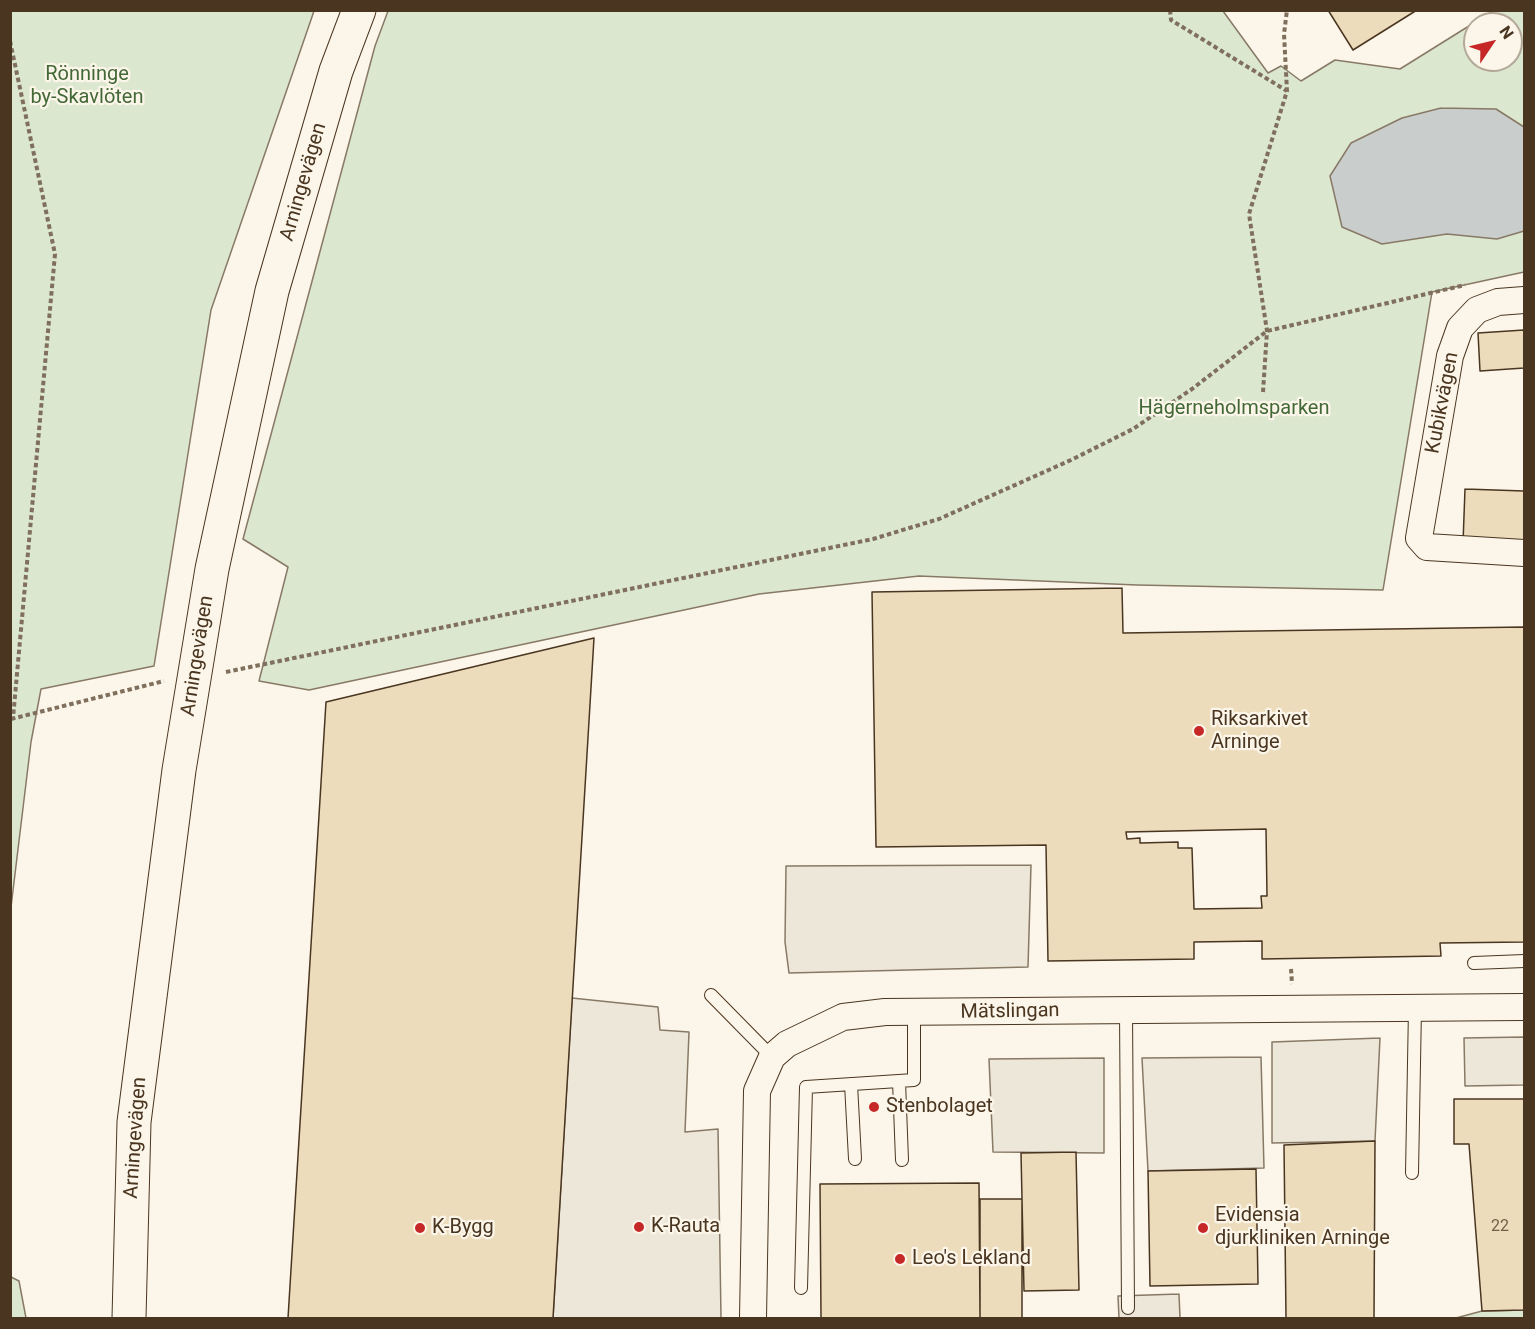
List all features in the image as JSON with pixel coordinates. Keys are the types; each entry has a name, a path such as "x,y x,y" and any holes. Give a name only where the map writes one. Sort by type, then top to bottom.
{"main road":[{"name":"Arningevägen","path":"129,1318 134,1122 179,770 210,581 272,291 336,71 359,10"}],"street":[{"name":"Kubikvägen","path":"1524,300 1498,302 1477,310 1461,328 1450,357 1419,538 1427,547 1524,553"},
{"name":"Mätslingan","path":"772,1057 787,1044 843,1017 885,1012 914,1014 1524,1007"},
{"path":"753,1318 757,1091 772,1057"}],"lane":[{"path":"1474,963 1524,961"},
{"path":"711,995 772,1057"},
{"path":"1412,1173 1415,1008"},
{"path":"1125,1010 1128,1308"},
{"path":"801,1288 806,1087 914,1080 914,1014"},
{"path":"898,1081 902,1160"},
{"path":"851,1084 855,1159"}],"path":[{"path":"1170,10 1171,20 1287,91"},
{"path":"1263,392 1267,331 1249,214 1287,91 1284,34 1287,10"},
{"path":"10,41 55,254 12,718 174,678"},
{"path":"218,673 873,540 939,519 1071,460 1133,429 1192,389 1267,331 1467,285"}],"green space":[{"name":"Rönninge by-Skavlöten","path":"11,10 314,11 211,310 154,666 41,689 31,742 11,907"},
{"name":"Hägerneholmsparken","path":"388,11 1223,11 1268,73 1281,66 1301,81 1335,60 1400,69 1463,30 1463,72 1523,72 1523,12 1491,12 1524,11 1524,272 1432,292 1383,590 1137,585 919,576 759,594 309,690 259,681 288,567 243,539 375,46"},
{"path":"11,1277 19,1281 26,1318 11,1318"},
{"path":"1524,1310 1524,1318 1456,1318 1482,1311"}],"shaded area":[{"path":"1441,108 1496,109 1524,127 1524,231 1497,239 1447,234 1382,244 1342,227 1330,176 1351,143 1402,118"},
{"path":"1031,865 1028,967 789,973 785,942 786,866"},
{"name":"K-Rauta","path":"572,998 658,1007 660,1030 689,1032 685,1132 718,1129 721,1318 553,1318"},
{"path":"1524,1037 1524,1085 1465,1086 1464,1038"},
{"path":"1380,1038 1375,1141 1272,1143 1272,1042"},
{"path":"1261,1057 1264,1168 1148,1171 1142,1058"},
{"path":"1104,1058 1104,1153 993,1152 989,1059"},
{"path":"1179,1294 1180,1318 1119,1318 1118,1296"}],"building":[{"path":"1328,10 1417,10 1353,50"},
{"path":"1524,330 1524,368 1480,371 1478,333"},
{"path":"1465,489 1524,491 1524,546 1463,543"},
{"name":"Riksarkivet Arninge","path":"1122,588 1123,633 1524,627 1524,942 1440,943 1441,956 1262,959 1262,941 1194,942 1194,959 1048,961 1046,845 876,847 872,592","holes":["1266,829 1267,896 1261,896 1262,908 1194,909 1192,848 1178,848 1178,842 1140,843 1140,838 1127,839 1126,832"]},
{"path":"594,638 553,1318 288,1318 326,702"},
{"path":"1454,1099 1524,1099 1524,1310 1482,1311 1469,1144 1454,1144"},
{"path":"1375,1141 1374,1318 1286,1318 1284,1145"},
{"path":"1076,1152 1079,1290 1024,1291 1021,1153"},
{"name":"Evidensia djurkliniken Arninge","path":"1256,1169 1258,1284 1150,1286 1148,1171"},
{"name":"Leo's Lekland","path":"979,1183 980,1318 821,1318 820,1184"},
{"path":"980,1199 1022,1199 1022,1318 980,1318"}],"place":[{"name":"Riksarkivet Arninge","path":"1199,731"},
{"name":"Stenbolaget","path":"874,1107"},
{"name":"K-Rauta","path":"639,1227"},
{"name":"K-Bygg","path":"420,1228"},
{"name":"Evidensia djurkliniken Arninge","path":"1203,1228"},
{"name":"Leo's Lekland","path":"900,1259"}]}
